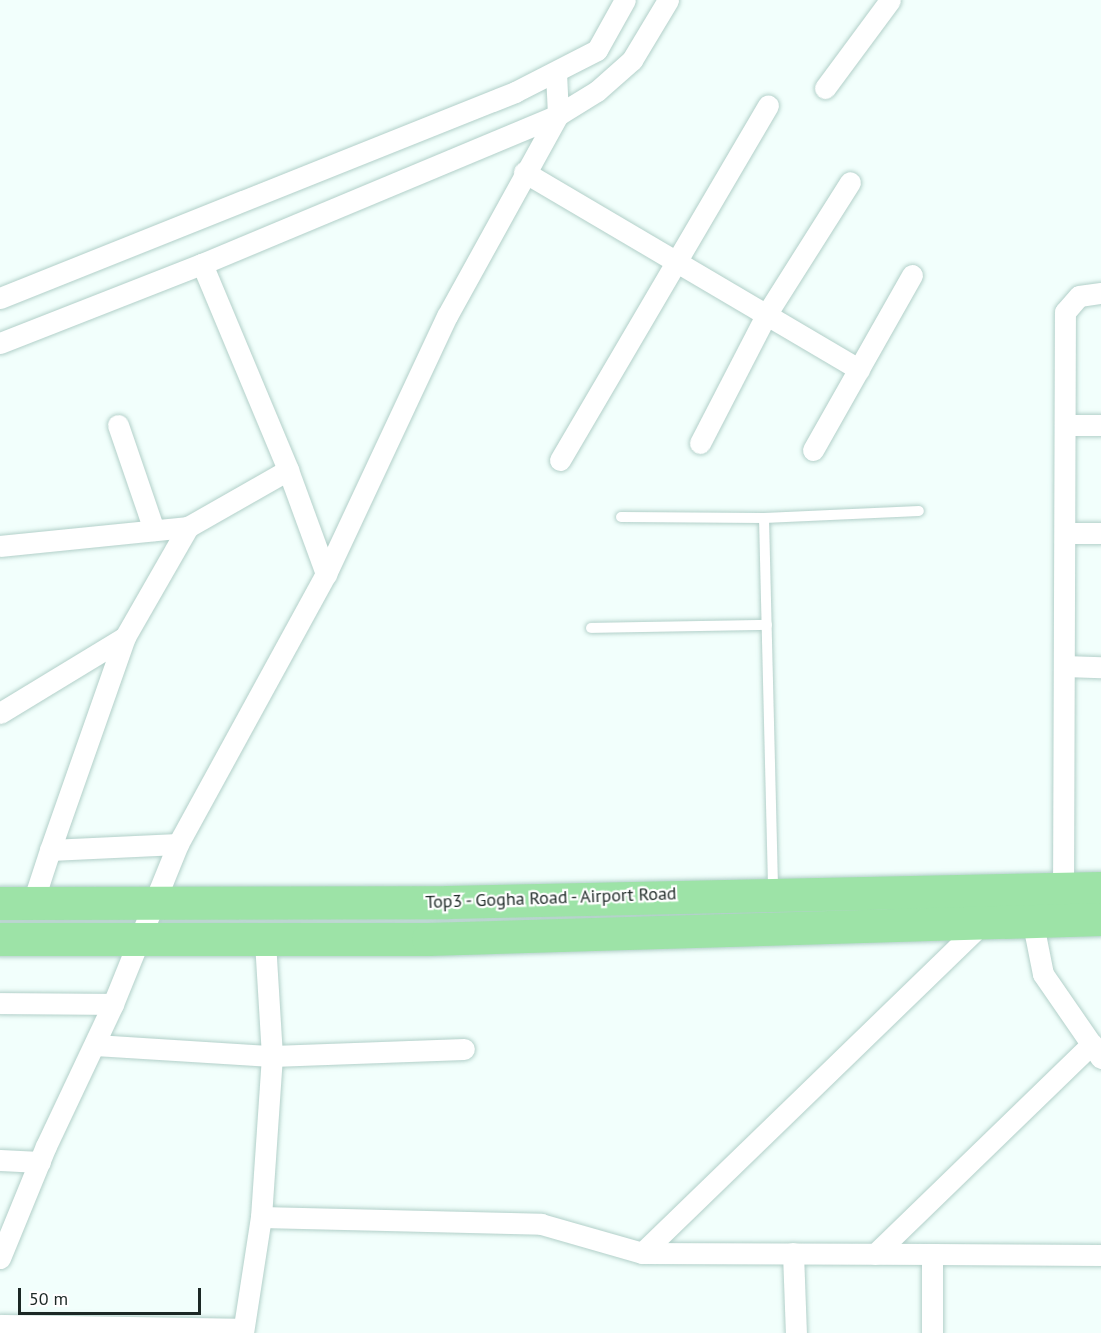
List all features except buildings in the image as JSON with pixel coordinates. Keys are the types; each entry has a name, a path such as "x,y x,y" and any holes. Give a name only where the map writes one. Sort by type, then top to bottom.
{"main road":[{"name":"Top3 - Gogha Road - Airport Road","path":"0,903 447,902 773,893 1053,909 1101,888"},
{"path":"0,939 137,942 265,941 983,922 1053,909 1101,919"}],"street":[{"path":"0,298 556,72 600,46 625,0"},
{"path":"0,343 202,264 558,115 597,91 632,60 668,0"},
{"path":"825,88 890,0"},
{"path":"0,1258 40,1162 113,1004 178,844 326,574 447,316 524,172 558,115 556,72"},
{"path":"560,460 768,105"},
{"path":"524,172 859,369"},
{"path":"700,443 766,315 850,182"},
{"path":"202,264 288,470 326,574"},
{"path":"813,450 912,274"},
{"path":"874,1254 1096,1051 1043,974 1053,909 1064,666 1065,312 1079,296 1101,293"},
{"path":"118,425 154,530"},
{"path":"1065,425 1101,426"},
{"path":"0,546 188,527 288,470"},
{"path":"33,902 125,638 188,527"},
{"path":"1065,533 1101,533"},
{"path":"0,713 125,638"},
{"path":"1064,666 1101,667"},
{"path":"50,850 178,844"},
{"path":"642,1252 983,922"},
{"path":"5,1328 243,1331 261,1217 272,1056 265,941"},
{"path":"0,1004 113,1004"},
{"path":"95,1045 272,1056 464,1049"},
{"path":"0,1160 40,1162"},
{"path":"261,1217 541,1224 642,1252 1101,1255"},
{"path":"793,1253 796,1333"},
{"path":"932,1254 933,1333"}],"lane":[{"path":"621,517 765,518 919,511"},
{"path":"765,518 773,893"},
{"path":"591,628 767,625"}]}
